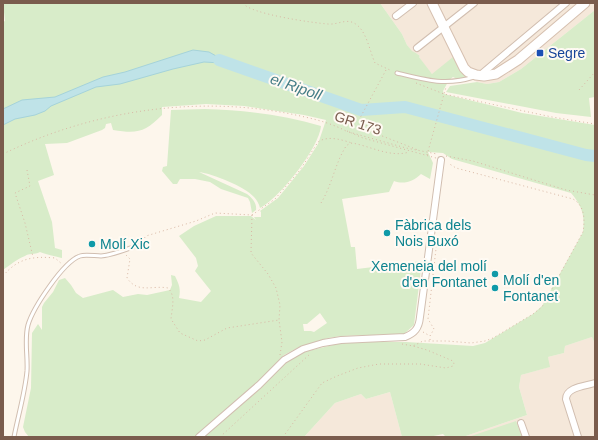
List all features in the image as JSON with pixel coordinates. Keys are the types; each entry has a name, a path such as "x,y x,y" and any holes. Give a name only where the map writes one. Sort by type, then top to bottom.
{"street":[{"path":"396,16 413,3"},
{"path":"432,3 464,68 472,74 479,76 496,74 512,64 585,3"},
{"path":"417,48 474,3"},
{"path":"479,76 566,3"},
{"path":"504,55 512,64"},
{"path":"199,437 259,385 284,360 303,349 323,343 341,340 405,337 417,330 441,157"},
{"path":"578,437 566,395 574,389 595,383"},
{"path":"521,423 526,437"}],"lane":[{"path":"398,73 431,81 447,82 465,80 479,76"},
{"path":"14,437 27,372 27,327 35,308 65,267 80,256 102,256 139,245"}],"path":[{"path":"243,3 250,9 279,17 327,24 336,24 345,21 353,22 362,30 375,63 398,73"},
{"path":"386,69 360,118 372,132 420,150"},
{"path":"579,90 595,72"},
{"path":"427,156 447,82"},
{"path":"414,83 444,94 552,117 595,124"},
{"name":"GR 173","path":"3,154 50,135 89,123 124,115 170,108 220,106 259,109 324,122 347,131 406,148 428,152 441,157"},
{"path":"347,131 363,138 427,156 473,161 566,190 595,195"},
{"path":"139,245 146,236 196,221 215,213 252,215 275,199 300,170 318,142 322,140 334,139 391,153 401,154 410,151"},
{"path":"321,203 329,188 345,148 352,143"},
{"path":"413,346 424,341 471,343 485,341 493,338 533,314 542,306 583,232 585,219 578,202 573,199 456,168 441,157"},
{"path":"27,170 30,186 14,193 25,223 34,257"},
{"path":"252,215 251,253 268,274 276,288 280,305 279,320 282,342 280,356"},
{"path":"430,341 430,336 434,329 428,319 438,235"},
{"path":"122,251 130,259 127,278 132,285 140,288 168,288 172,292 173,302 171,319 180,333 198,341 205,340 227,328 279,320"},
{"path":"3,276 21,261 34,257 55,258 65,267"},
{"path":"417,330 427,333 430,336"},
{"path":"282,437 322,383 337,376 358,368 379,364 420,364 446,368 453,366 453,361 413,346 401,344"},
{"path":"220,437 312,353"}],"shaded area":[{"path":"380,3 595,3 595,10 521,69 499,82 487,84 477,82 467,77 459,70 432,74 419,57 420,56 412,52 402,34"},
{"path":"592,337 595,344 595,437 463,437 527,415 519,387 521,375 549,367 548,357 564,353 565,346"},
{"path":"390,392 402,437 304,437 335,403 361,394 366,399"}],"green space":[{"path":"3,3 380,3 402,34 407,45 412,51 420,56 419,57 432,74 453,57 459,70 467,77 457,79 453,77 449,80 443,91 444,94 522,113 595,125 595,344 592,337 565,346 564,353 548,357 550,367 521,375 519,387 527,415 463,437 446,437 443,434 429,437 402,437 390,392 366,399 361,394 335,403 304,437 29,437 23,427 31,388 32,333 38,324 42,330 42,307 53,292 59,280 65,278 76,293 83,298 113,290 123,297 138,294 147,295 170,290 172,285 171,275 175,276 179,284 179,298 201,302 211,291 195,271 198,266 196,258 179,236 194,226 216,216 251,216 256,220 254,217 261,217 260,211 278,198 304,166 318,144 326,120 304,115 244,106 206,104 162,107 162,115 151,125 140,130 129,132 113,130 111,123 106,124 105,128 102,130 67,143 45,144 54,175 38,181 52,222 55,248 62,250 62,258 40,252 22,257 3,270 3,22 5,21","holes":["428,152 443,153 452,159 571,193 575,198 582,211 584,221 583,232 542,306 533,314 485,343 473,346 406,342 351,342 337,344 304,352 286,363 264,381 273,372 275,364 284,355 297,348 328,338 341,336 404,334 414,325 422,261 357,269 355,247 351,247 342,199 389,192 394,181 401,183 409,182 421,174 430,179 433,163","320,313 327,323 314,332 304,331 303,324 307,324"]},
{"path":"595,10 595,97 589,98 591,117 556,113 446,92 450,86 477,82 487,84 499,82 521,69"},
{"path":"205,109 263,114 321,126 319,135 313,147 297,172 278,194 260,208 255,198 243,189 220,178 199,172 247,194 256,205 256,210 252,213 248,198 221,189 210,182 195,179 180,179 177,184 173,184 162,171 163,167 167,166 171,110"},
{"path":"516,421 522,437 468,437"}],"water":[{"path":"193,50 209,52 234,66 221,63 204,62 120,84 96,87 51,106 45,111 35,115 15,119 3,125 3,109 22,100 55,97 103,77 125,72"}],"waterway":[{"name":"el Ripoll","path":"219,60 361,110 405,107 586,155 595,156"}],"place":[{"name":"Segre","path":"540,53"},
{"name":"Fàbrica dels Nois Buxó","path":"387,233"},
{"name":"Molí Xic","path":"92,244"},
{"name":"Xemeneia del molí d'en Fontanet","path":"495,274"},
{"name":"Molí d'en Fontanet","path":"495,288"}]}
